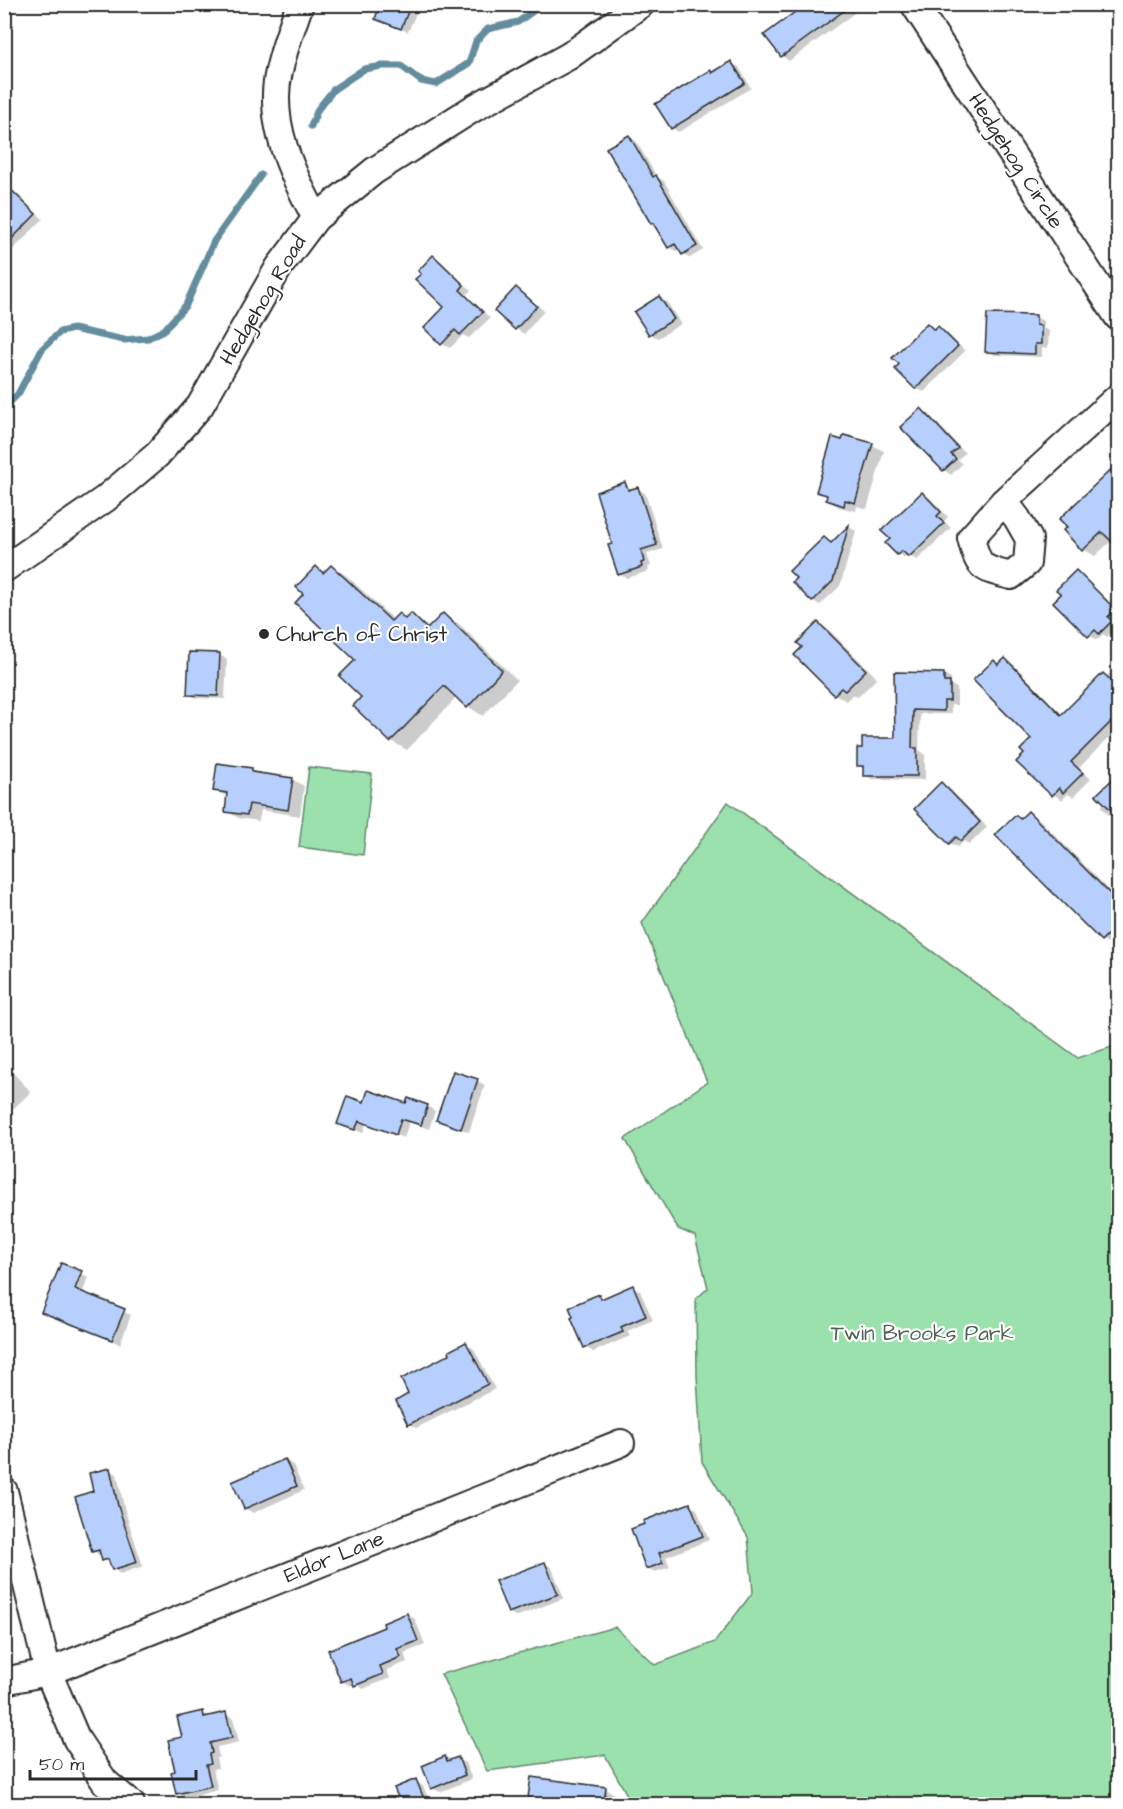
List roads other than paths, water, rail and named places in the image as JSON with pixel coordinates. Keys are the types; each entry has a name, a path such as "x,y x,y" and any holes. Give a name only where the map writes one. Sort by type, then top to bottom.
{"street":[{"path":"300,4 278,74 276,101 280,136 304,197 316,218"},
{"name":"Hedgehog Road","path":"4,569 105,500 157,455 200,406 279,267 316,218 374,171 474,108 569,56 641,4"},
{"name":"Hedgehog Circle","path":"914,4 1119,317"},
{"path":"1004,501 1119,397"},
{"name":"Eldor Lane","path":"4,1681 48,1672 621,1443"},
{"path":"4,1491 48,1672 77,1740 105,1782 130,1804"}],"waterway":[{"path":"311,126 318,109 334,89 364,69 401,66 421,81 436,84 469,63 476,41 488,29 518,22 543,4"},
{"path":"4,408 18,394 42,349 60,332 73,329 124,340 148,338 164,330 186,305 214,241 261,175"}],"place":[{"name":"Church of Christ","path":"264,634"}],"park label":[{"name":"Twin Brooks Park","path":"922,1333"}]}
